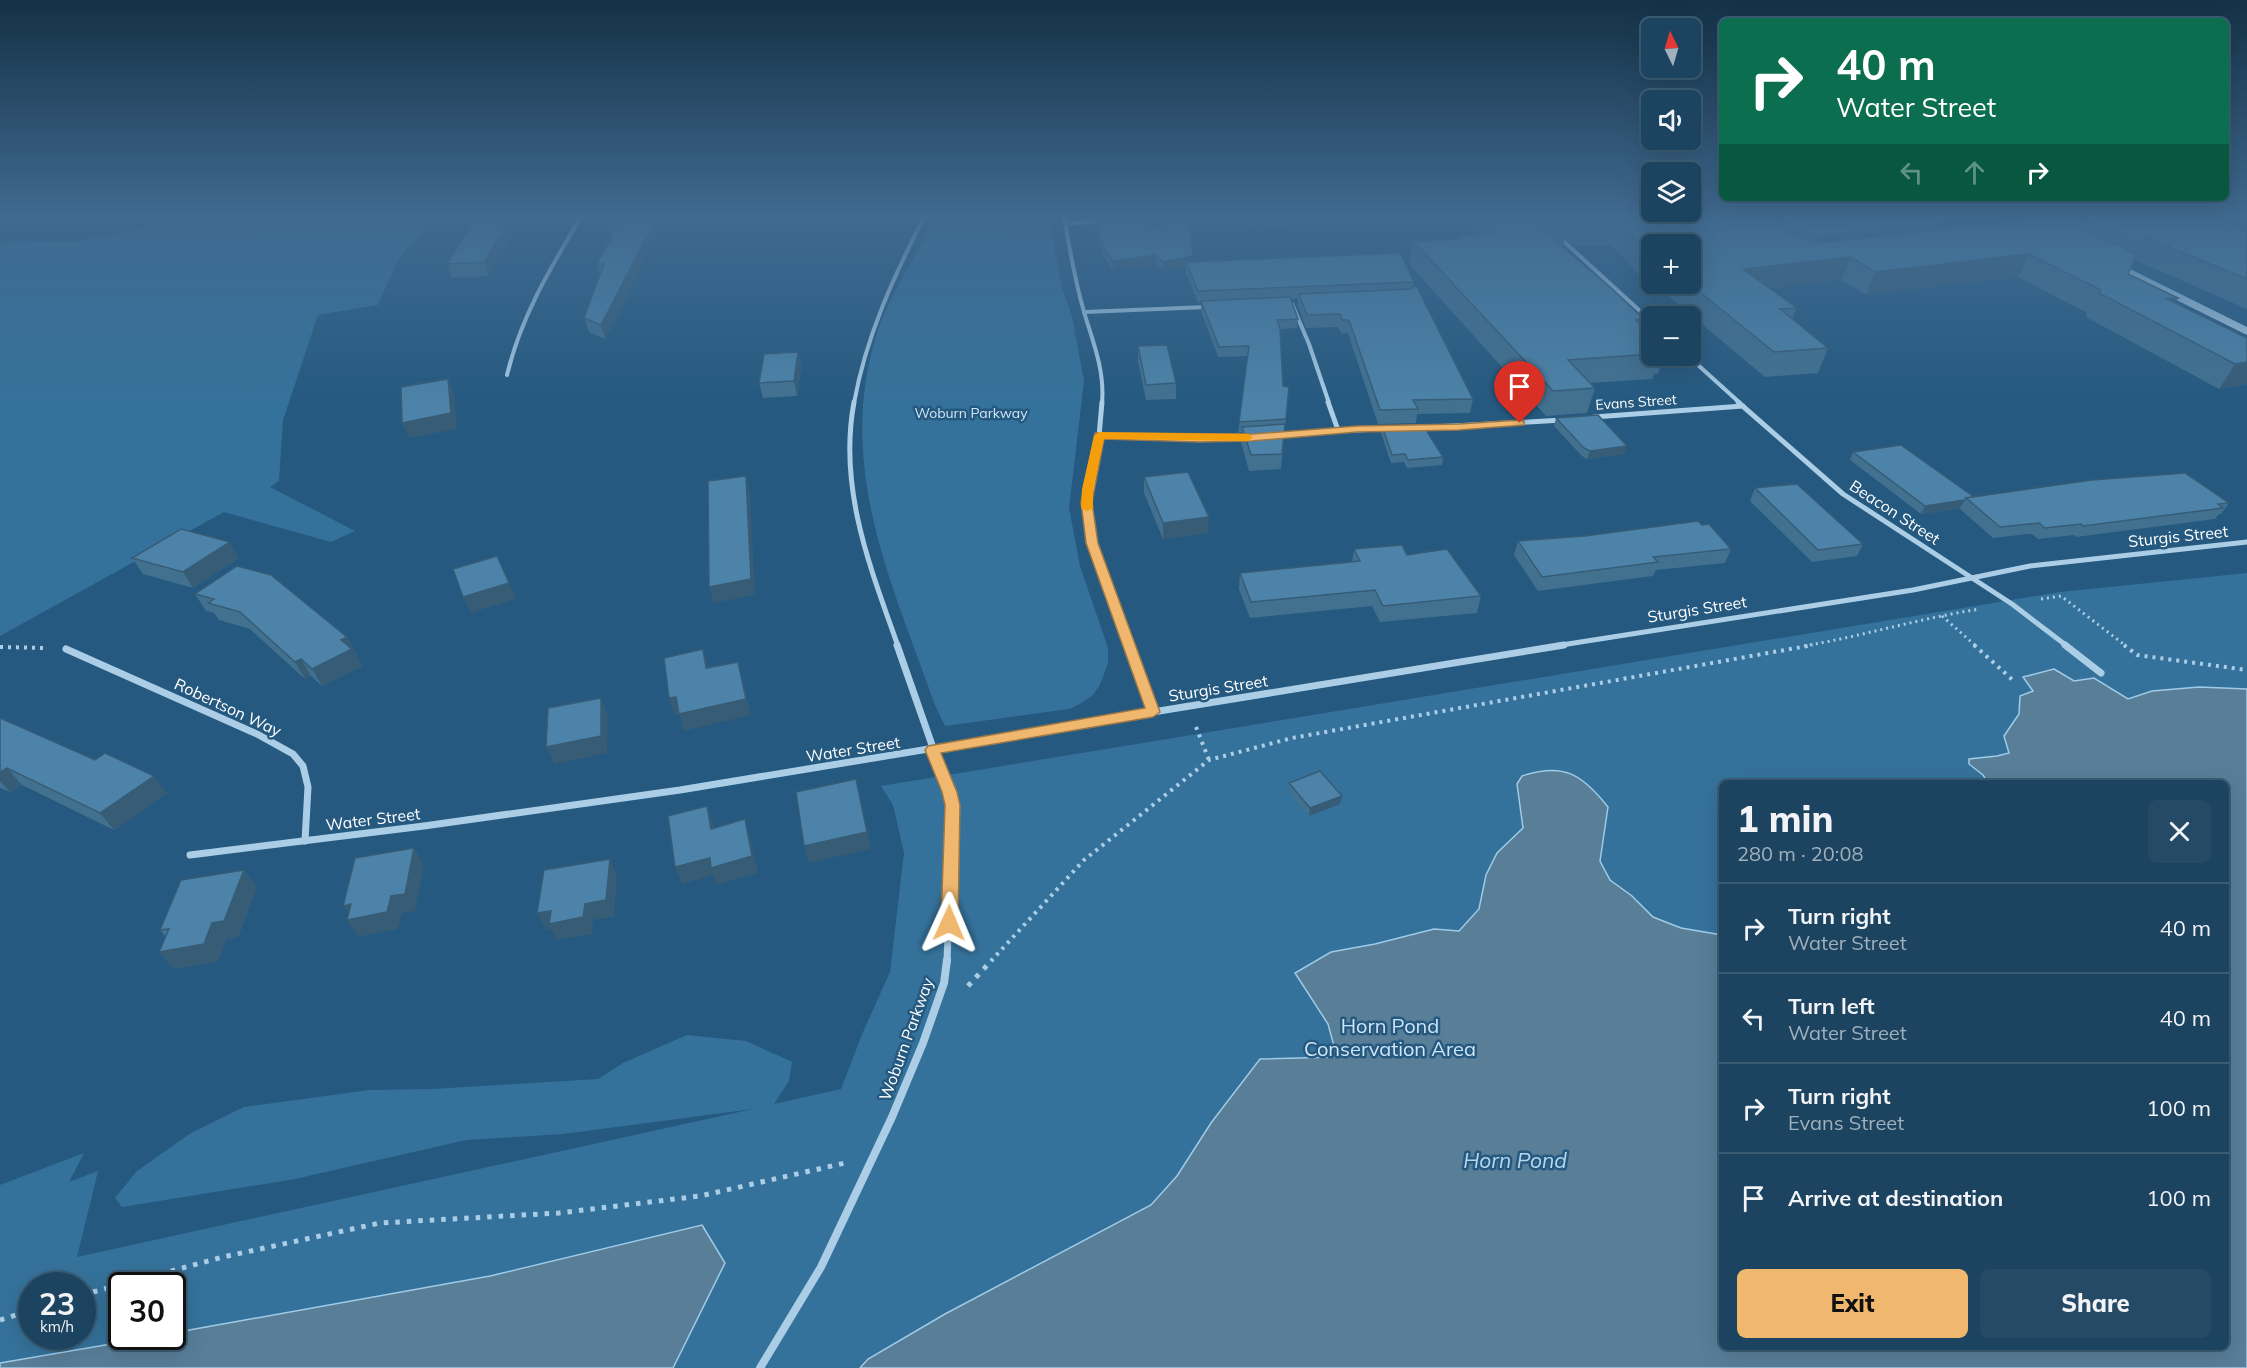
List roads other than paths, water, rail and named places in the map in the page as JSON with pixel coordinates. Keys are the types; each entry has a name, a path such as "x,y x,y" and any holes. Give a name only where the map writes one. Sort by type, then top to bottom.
{"street":[{"path":"507,375 512,350 525,315 546,279"},
{"name":"Woburn Parkway","path":"760,1368 821,1267 874,1156 923,1043 944,983 949,942 953,814 950,792 933,750 862,543 856,519 848,451 851,417 865,347 893,279"},
{"path":"1077,279 1084,312 1096,345 1103,398 1099,436 1087,496 1090,532 1097,561 1153,712"},
{"path":"1605,279 1641,312"},
{"path":"2142,279 2247,331"},
{"path":"1292,303 1309,344 1338,430"},
{"path":"1280,304 1304,303"},
{"path":"1084,312 1211,307"},
{"name":"Beacon Street","path":"1699,366 1843,494 2012,604 2101,673"},
{"name":"Evans Street","path":"1583,418 1743,406"},
{"path":"1410,428 1486,426 1572,419"},
{"path":"1269,436 1399,428"},
{"path":"1099,436 1199,439 1252,437"},
{"name":"Sturgis Street","path":"1153,712 1913,590 2030,566 2247,542"},
{"name":"Robertson Way","path":"66,649 257,734 281,746 297,758 304,768 308,788 305,842"},
{"name":"Water Street","path":"190,855 305,842 680,790 1153,712"}],"water":[{"name":"Horn Pond","path":"2054,669 2074,681 2094,678 2128,699 2152,691 2199,687 2247,689 2247,1368 860,1368 868,1359 945,1314 1151,1205 1177,1176 1211,1123 1260,1059 1337,1057 1328,1024 1295,973 1331,952 1434,929 1459,931 1479,909 1486,875 1497,853 1523,828 1517,784 1522,776 1549,770 1571,774 1580,779 1608,807 1600,861 1610,880 1632,896 1653,917 1681,928 1719,934 1719,1350 2229,1350 2229,780 1986,780 1969,764 1969,759 2009,753 2004,736 2019,714 2020,696 2033,691 2023,677"},
{"path":"702,1225 725,1263 673,1368 0,1368 0,1363 76,1350 96,1350 96,1347 108,1345 108,1350 186,1350 186,1331 490,1276"}],"park label":[{"name":"Horn Pond Conservation Area","path":"1390,1038"}]}
